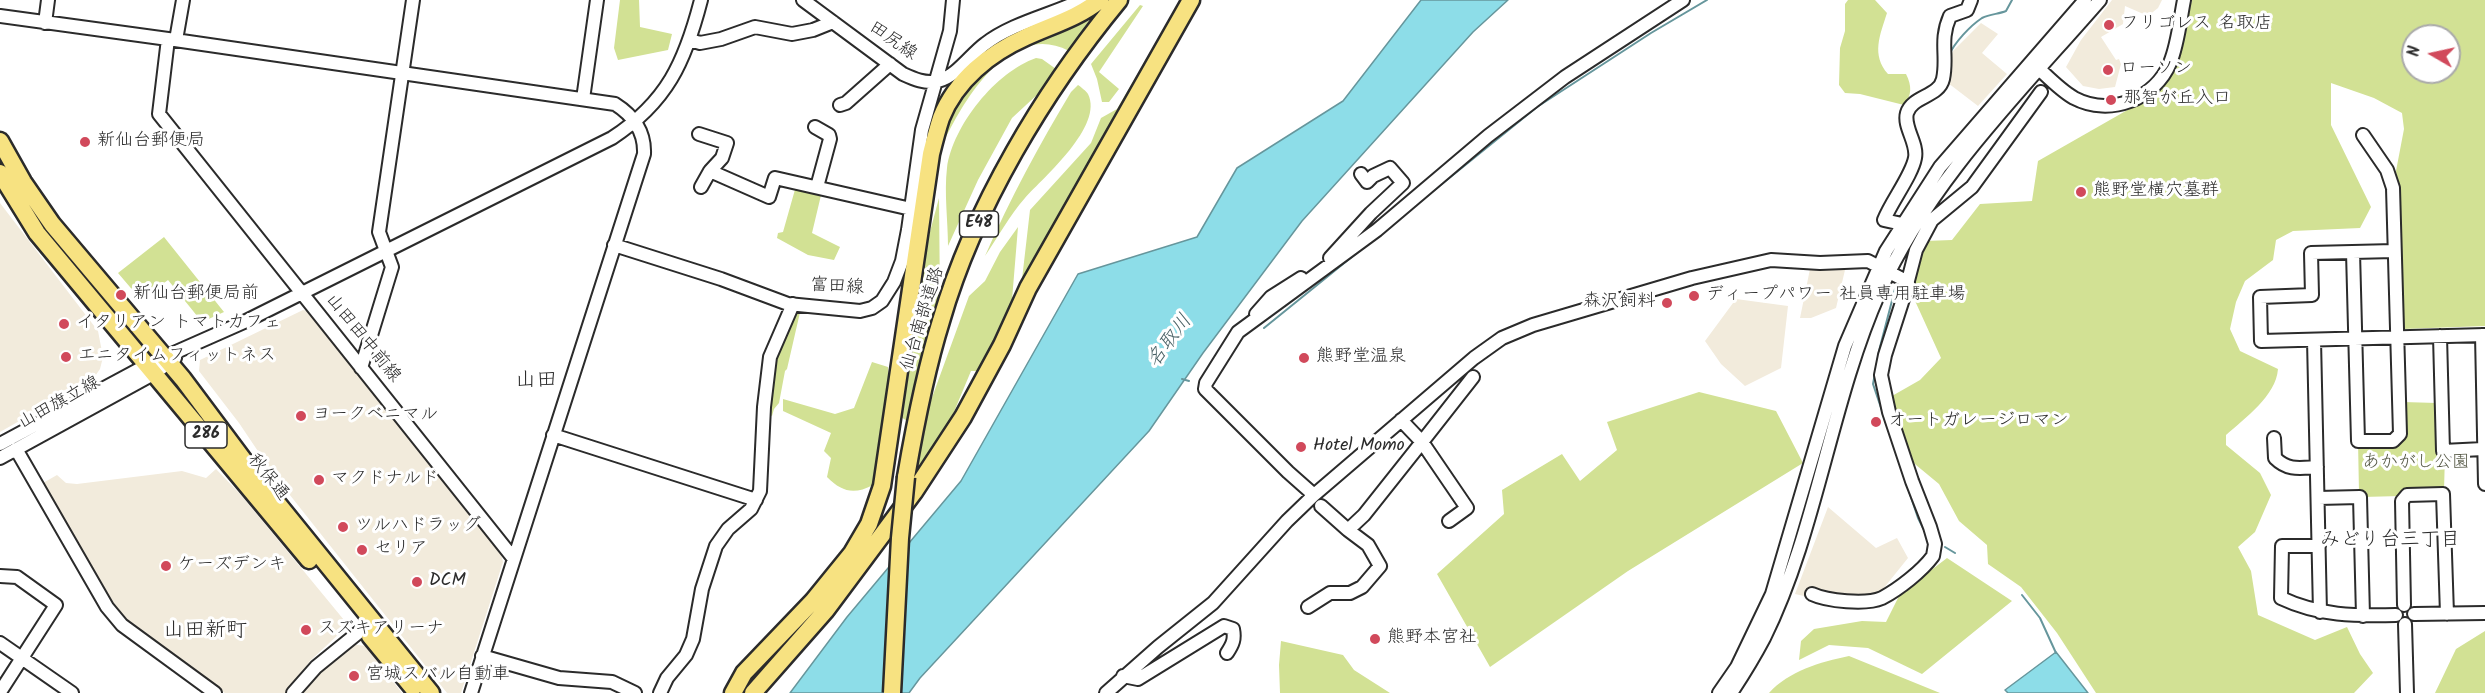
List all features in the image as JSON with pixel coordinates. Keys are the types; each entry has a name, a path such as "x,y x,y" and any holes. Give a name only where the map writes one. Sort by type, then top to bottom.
{"highway":[{"path":"733,693 744,673 813,601 852,554 870,524 882,486 931,154 941,117 955,93 984,61 1026,37 1089,9 1100,0"},
{"name":"仙台南部道路","path":"892,693 900,538 906,477 921,396 941,320 973,235 1041,107 1066,68 1119,0"},
{"path":"753,693 826,610 914,492 958,426 1002,345 1028,288 1191,0"},
{"name":"秋保通","path":"0,141 22,182 52,225 364,628 418,693"},
{"name":"秋保通","path":"0,172 38,232 159,365 223,430 257,478 431,693"}],"street":[{"path":"45,22 48,0"},
{"name":"山田田中前線","path":"183,0 172,39 159,114 514,559"},
{"path":"361,368 392,267 379,232 413,0"},
{"path":"583,99 597,0"},
{"path":"159,365 297,288 386,250 612,138 636,122 672,79 690,40 701,0"},
{"name":"富田線","path":"756,500 762,478 764,407 770,357 793,304 860,311 872,308 882,301 894,282 902,261 922,130 950,31 953,0"},
{"path":"936,82 954,72 987,42 1014,28 1082,0"},
{"path":"1241,330 1377,230 1488,136 1565,77 1683,0"},
{"path":"1902,224 1884,220 1915,157 1907,112 1912,105 1940,87 1943,79 1943,36 1947,24 1950,16 1967,10 1971,0"},
{"path":"1812,594 1835,601 1881,598 1902,584 1934,556 1935,544 1900,448 1881,375 1891,330 1937,192 2085,0"},
{"path":"1731,693 1764,637 1785,586 1847,378 1884,268 1902,224 1940,167 2100,0"},
{"path":"2036,66 2076,99 2105,106 2121,105 2132,101 2157,83 2171,62 2184,0"},
{"name":"田尻線","path":"809,2 903,74 920,81 936,82"},
{"path":"0,16 615,104 636,122 645,140 644,154 471,693"},
{"path":"690,40 700,43 722,39 755,27 792,34 813,30 833,22"},
{"path":"840,105 846,103 890,64"},
{"path":"1719,693 1737,667 1772,594 1845,346 1884,268 1927,217 1972,187 2041,92"},
{"path":"815,127 829,135 831,139 817,187"},
{"path":"699,134 727,143 722,158 710,171 701,187"},
{"path":"2353,252 2358,441 2393,441 2400,434 2393,188 2387,170 2363,135"},
{"path":"1308,607 1330,592 1350,593 1362,587 1380,566 1368,545 1317,501 1205,388 1241,330 1271,297 1329,259 1371,213 1403,183 1390,168 1373,176 1367,182 1361,174"},
{"path":"710,171 769,197 776,178 911,209"},
{"path":"614,244 793,304"},
{"path":"2394,251 2312,253 2313,295 2260,297 2261,341 2483,335 2485,483"},
{"path":"1106,693 1123,676 1213,603 1287,521 1317,501 1401,420 1502,338 1533,325 1682,280 1771,260 1820,263 1868,261 1908,282"},
{"path":"2440,336 2443,451 2483,449"},
{"path":"2314,340 2320,612"},
{"name":"山田旗立線","path":"0,444 159,365"},
{"name":"山田旗立線","path":"0,458 159,365"},
{"path":"1348,530 1364,515 1473,377"},
{"path":"1401,420 1422,442 1467,508 1449,521"},
{"path":"553,435 756,500 751,509 728,529 716,546 702,590 693,639 686,655 667,678 660,693"},
{"path":"2274,438 2275,458 2283,466 2317,467"},
{"path":"16,449 107,608 122,625 215,693"},
{"path":"2407,693 2402,501 2407,495 2443,494 2447,614"},
{"path":"2318,498 2360,497 2363,616"},
{"path":"2319,546 2282,546 2281,598 2300,607 2341,616 2485,613"},
{"path":"0,576 17,577 56,605 0,692"},
{"path":"1123,676 1138,679 1224,626 1233,629 1234,635 1233,645 1227,653"},
{"path":"293,693 316,667 364,628"},
{"path":"0,643 64,691"},
{"path":"482,656 559,678 612,682 635,693"}],"shaded area":[{"path":"2112,0 2162,0 2158,8 2148,16 2125,6 2123,24 2101,37 2121,64 2115,87 2099,89 2083,86 2066,67 2081,40"},
{"path":"1981,23 1998,34 1982,53 2007,74 1978,106 1948,83 1950,58 1953,51"},
{"path":"0,203 98,331 103,357 100,369 93,379 0,432"},
{"path":"1810,269 1845,270 1836,308 1811,318 1800,318"},
{"path":"1736,299 1788,306 1781,368 1745,386 1721,364 1705,341"},
{"path":"303,310 307,311 501,554 503,562 461,693 447,693 274,475 239,423 199,371 200,360"},
{"path":"216,469 241,495 344,620 341,632 311,660 285,693 225,693 134,628 102,590 43,483 57,475 66,483 77,484 182,471 206,478"},
{"path":"1828,507 1876,548 1897,538 1908,558 1879,594 1831,602 1795,594"},
{"path":"350,644 366,646 402,693 297,693"}],"green space":[{"path":"620,0 639,0 640,27 672,34 668,50 618,60 614,48"},
{"path":"1181,0 1186,0 1021,288 1030,210 1091,143 1101,118 1117,109"},
{"path":"1848,0 1875,0 1887,13 1878,52 1888,74 1906,74 1910,90 1909,98 1904,105 1860,94 1845,93 1839,85 1840,48 1845,31 1845,4"},
{"path":"2192,0 2485,0 2485,326 2403,329 2401,224 2396,171 2404,129 2402,113 2374,98 2331,83 2331,125 2371,207 2360,228 2293,231 2276,240 2273,260 2245,281 2236,302 2230,329 2240,351 2278,369 2276,379 2266,397 2226,435 2226,445 2260,473 2271,495 2255,532 2238,547 2251,571 2258,615 2315,640 2347,627 2360,654 2373,673 2354,693 2096,693 2057,633 2021,587 1988,564 1987,545 1959,521 1939,484 1910,460 1892,414 1892,396 1920,380 1941,358 1911,292 1925,241 1952,240 1980,204 2032,201 2038,161 2159,92 2174,69"},
{"path":"1140,5 1143,6 1099,72 1119,89 1109,102 1102,102 1091,64"},
{"path":"1097,13 1069,51 1047,44 1026,47 1007,57 989,72 960,111 940,150 946,124 957,100 971,81 1014,48 1088,21"},
{"path":"1036,58 1042,59 1056,69 1039,93 1012,118 978,180 948,246 946,178 951,152 958,135 967,118 992,88 1006,75"},
{"path":"1078,85 1088,94 1091,107 1088,121 1070,150 1025,198 985,256 1036,152 1071,92"},
{"path":"796,186 822,191 812,233 840,247 834,260 808,255 777,238 778,233 783,232"},
{"path":"939,198 940,304 914,389 907,421 901,417 924,254"},
{"path":"1018,227 1011,312 981,371 971,371 951,419 915,481 926,414 969,296 985,281 1000,252"},
{"path":"164,237 224,312 202,322 168,280 141,300 118,273"},
{"path":"801,308 779,403 772,416 767,413 773,356 796,310"},
{"path":"872,362 888,367 890,391 873,485 854,491 843,489 827,477 831,458 824,451 831,433 783,411 783,399 835,414 854,408"},
{"path":"1699,392 1776,411 1803,463 1628,571 1490,667 1437,574 1504,514 1502,490 1562,454 1580,481 1617,450 1607,422"},
{"name":"あかがし公園","path":"2403,402 2437,403 2445,454 2444,491 2401,496 2362,497 2359,493 2358,441 2396,444"},
{"path":"1947,558 2012,601 1922,674 1868,648 1829,645 1799,660 1801,641 1814,629 1862,621 1886,622 1900,594"},
{"path":"2485,631 2485,693 2435,693 2456,649"},
{"path":"1281,641 1343,655 1354,670 1390,693 1280,693"},
{"path":"1849,656 1940,693 1769,693 1795,673 1827,661"}],"water":[{"name":"名取川","path":"1421,0 1508,0 1473,32 1302,221 1203,353 1149,431 920,678 909,693 790,693 847,617 961,481 1078,274 1197,237 1237,168 1343,101"},
{"path":"2056,652 2088,693 2008,693 2005,690"}],"waterway":[{"path":"1406,213 1537,107 1651,33 1707,0"},
{"path":"1949,55 1973,25 1982,18 2006,11 2012,0"},
{"path":"1264,328 1369,243"},
{"path":"1895,289 1873,384 1918,518 1927,536"},
{"path":"1182,379 1189,381"},
{"path":"1945,547 1955,553"},
{"path":"2022,595 2040,618 2056,653"}],"place":[{"name":"フリゴレス 名取店","path":"2109,25"},
{"name":"ローソン","path":"2108,70"},
{"name":"那智が丘入口","path":"2111,100"},
{"name":"新仙台郵便局","path":"85,142"},
{"name":"熊野堂横穴墓群","path":"2081,192"},
{"name":"新仙台郵便局前","path":"121,295"},
{"name":"ディープパワー 社員専用駐車場","path":"1694,296"},
{"name":"森沢飼料","path":"1667,303"},
{"name":"イタリアン トマトカフェ","path":"64,324"},
{"name":"エニタイムフィットネス","path":"66,357"},
{"name":"熊野堂温泉","path":"1304,358"},
{"name":"ヨークベニマル","path":"301,416"},
{"name":"オートガレージロマン","path":"1876,422"},
{"name":"Hotel Momo","path":"1301,447"},
{"name":"マクドナルド","path":"319,480"},
{"name":"ツルハドラッグ","path":"343,527"},
{"name":"セリア","path":"362,550"},
{"name":"ケーズデンキ","path":"166,566"},
{"name":"DCM","path":"417,582"},
{"name":"スズキアリーナ","path":"306,630"},
{"name":"熊野本宮社","path":"1375,639"},
{"name":"宮城スバル自動車","path":"354,676"}],"district":[{"name":"山田","path":"536,382"},
{"name":"みどり台三丁目","path":"2390,542"},
{"name":"山田新町","path":"205,632"}]}
